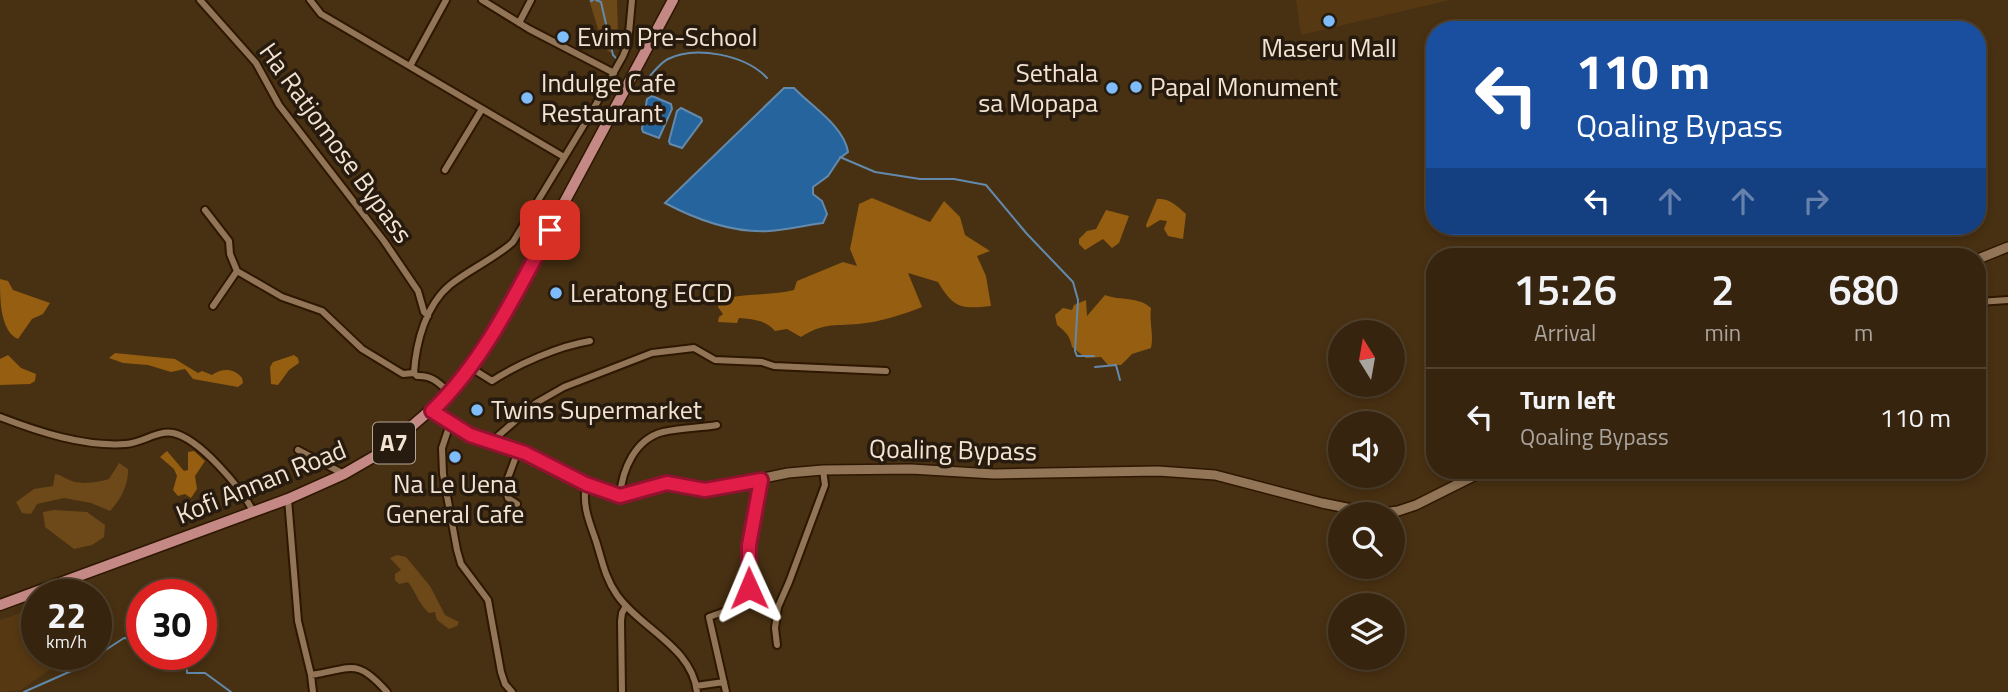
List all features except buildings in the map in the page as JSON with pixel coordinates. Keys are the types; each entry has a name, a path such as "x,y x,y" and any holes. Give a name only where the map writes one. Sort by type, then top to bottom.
{"main road":[{"name":"Kofi Annan Road","path":"0,606 288,499 344,474 382,452 432,411 450,393 507,309 673,0"},
{"path":"1986,256 2005,250"},
{"path":"432,411 470,435 518,451 586,484 620,496"},
{"name":"Qoaling Bypass","path":"620,496 667,483 705,490 788,473 823,470 900,469 994,474 1191,472 1215,475 1322,503 1376,513 1398,511 1416,505 1468,479"}],"street":[{"name":"Ha Ratjomose Bypass","path":"200,0 256,63 279,105 384,241 418,291 424,312 428,316"},
{"path":"310,0 321,14 565,156"},
{"path":"410,66 446,0"},
{"path":"481,0 614,73"},
{"path":"519,23 531,0"},
{"path":"414,373 418,343 428,316 443,291 513,242 614,73 628,44 632,0"},
{"path":"445,170 482,109"},
{"path":"205,210 229,241 230,254 237,271 282,297 322,312 362,349 403,374 426,375 450,393"},
{"path":"213,306 237,271"},
{"path":"1986,301 2008,300"},
{"path":"476,371 492,381 569,344 590,341"},
{"path":"491,442 536,403 564,387 635,358 677,348 694,348 715,360 762,362 774,366 886,371"},
{"path":"0,417 92,443 129,444 166,433 177,434 203,451 223,470 242,491 253,511"},
{"path":"450,424 442,448 443,474 457,550 461,564 488,600 501,672 505,684 512,692"},
{"path":"620,496 626,467 649,438 662,433 718,425"},
{"path":"298,450 344,474"},
{"path":"517,504 508,498 505,486 518,451"},
{"path":"777,646 775,628 778,607 825,485 823,470"},
{"path":"726,692 709,617 746,604 749,596 749,545 761,480"},
{"path":"586,484 585,510 604,572 618,597 663,638 694,673 697,689 724,682"},
{"path":"288,499 298,621 313,692"},
{"path":"622,692 621,621 626,606"},
{"path":"311,675 348,667 362,669 373,676 387,692"}],"shaded area":[{"path":"589,0 617,0 618,36 611,53 604,48"},
{"name":"Maseru Mall","path":"1296,0 1450,0 1301,35"},
{"path":"872,198 930,222 944,201 960,217 965,235 990,251 977,256 986,276 991,306 960,305 949,298 938,282 908,273 922,307 883,320 822,327 801,337 787,329 775,331 767,324 754,320 739,318 737,323 718,322 723,314 718,307 719,300 794,290 797,281 843,262 857,266 850,249 859,204"},
{"path":"1157,199 1170,201 1186,214 1183,239 1168,236 1164,229 1167,221 1160,220 1147,228"},
{"path":"1106,210 1129,216 1119,243 1112,248 1103,239 1085,250 1079,244 1079,239 1087,231 1096,229"},
{"path":"0,279 8,281 13,290 50,303 43,314 32,319 18,339 4,322"},
{"path":"1105,295 1135,300 1151,308 1151,348 1132,354 1121,365 1108,365 1101,357 1086,358 1072,347 1067,334 1057,325 1055,315 1063,308 1072,310 1074,305 1086,300 1087,316"},
{"path":"115,353 175,359 198,373 202,371 212,375 224,370 232,371 242,378 243,383 238,387 193,379 185,369 171,372 148,365 123,363 109,358"},
{"path":"8,355 21,368 36,374 35,381 30,384 0,385 0,359"},
{"path":"294,355 299,363 289,370 278,385 271,384 270,367 273,362"},
{"path":"167,451 184,471 188,470 188,452 194,451 205,461 195,476 197,489 191,498 185,494 178,496 173,490 177,476 174,469 160,457"},
{"path":"119,463 128,469 127,480 110,511 91,503 64,498 37,504 31,514 22,513 16,502 34,489 53,486 55,474 77,482 96,482 109,479"},
{"path":"43,512 87,512 105,525 104,537 92,545 74,549 45,527"},
{"path":"397,555 406,557 430,586 445,615 459,622 457,626 449,629 437,620 435,612 429,613 425,609 408,582 399,584 395,580 395,574 401,570 390,558"},
{"path":"21,613 21,670 49,670 21,690 0,692 0,620"}],"water":[{"path":"784,88 794,88 834,125 848,152 840,158 828,176 813,187 813,194 822,201 827,214 823,223 776,230 742,230 702,220 665,203"},
{"path":"652,96 671,104 672,109 659,138 643,132 642,129 647,99"},
{"path":"681,108 702,121 682,148 670,144 669,141 677,111"}],"waterway":[{"path":"596,0 601,2 613,55 617,59"},
{"path":"648,78 668,59 692,53 734,58 758,70 767,78"},
{"path":"840,157 875,172 920,179 954,179 986,185 1027,234 1073,282 1078,300 1075,351 1077,356 1094,356"},
{"path":"1095,367 1116,365 1120,380"},
{"path":"24,692 78,668 126,638"},
{"path":"187,670 187,673 205,673 231,692"}],"place":[{"name":"Maseru Mall","path":"1329,21"},
{"name":"Evim Pre-School","path":"563,37"},
{"name":"Papal Monument","path":"1136,87"},
{"name":"Sethala sa Mopapa","path":"1112,88"},
{"name":"Indulge Cafe Restaurant","path":"527,98"},
{"name":"Leratong ECCD","path":"556,293"},
{"name":"Twins Supermarket","path":"477,410"},
{"name":"Na Le Uena General Cafe","path":"455,457"}],"route":[{"path":"550,230 494,331 450,393 432,411 470,435 525,453 586,484 620,496 667,483 705,490 761,480 749,545 749,588"}]}
